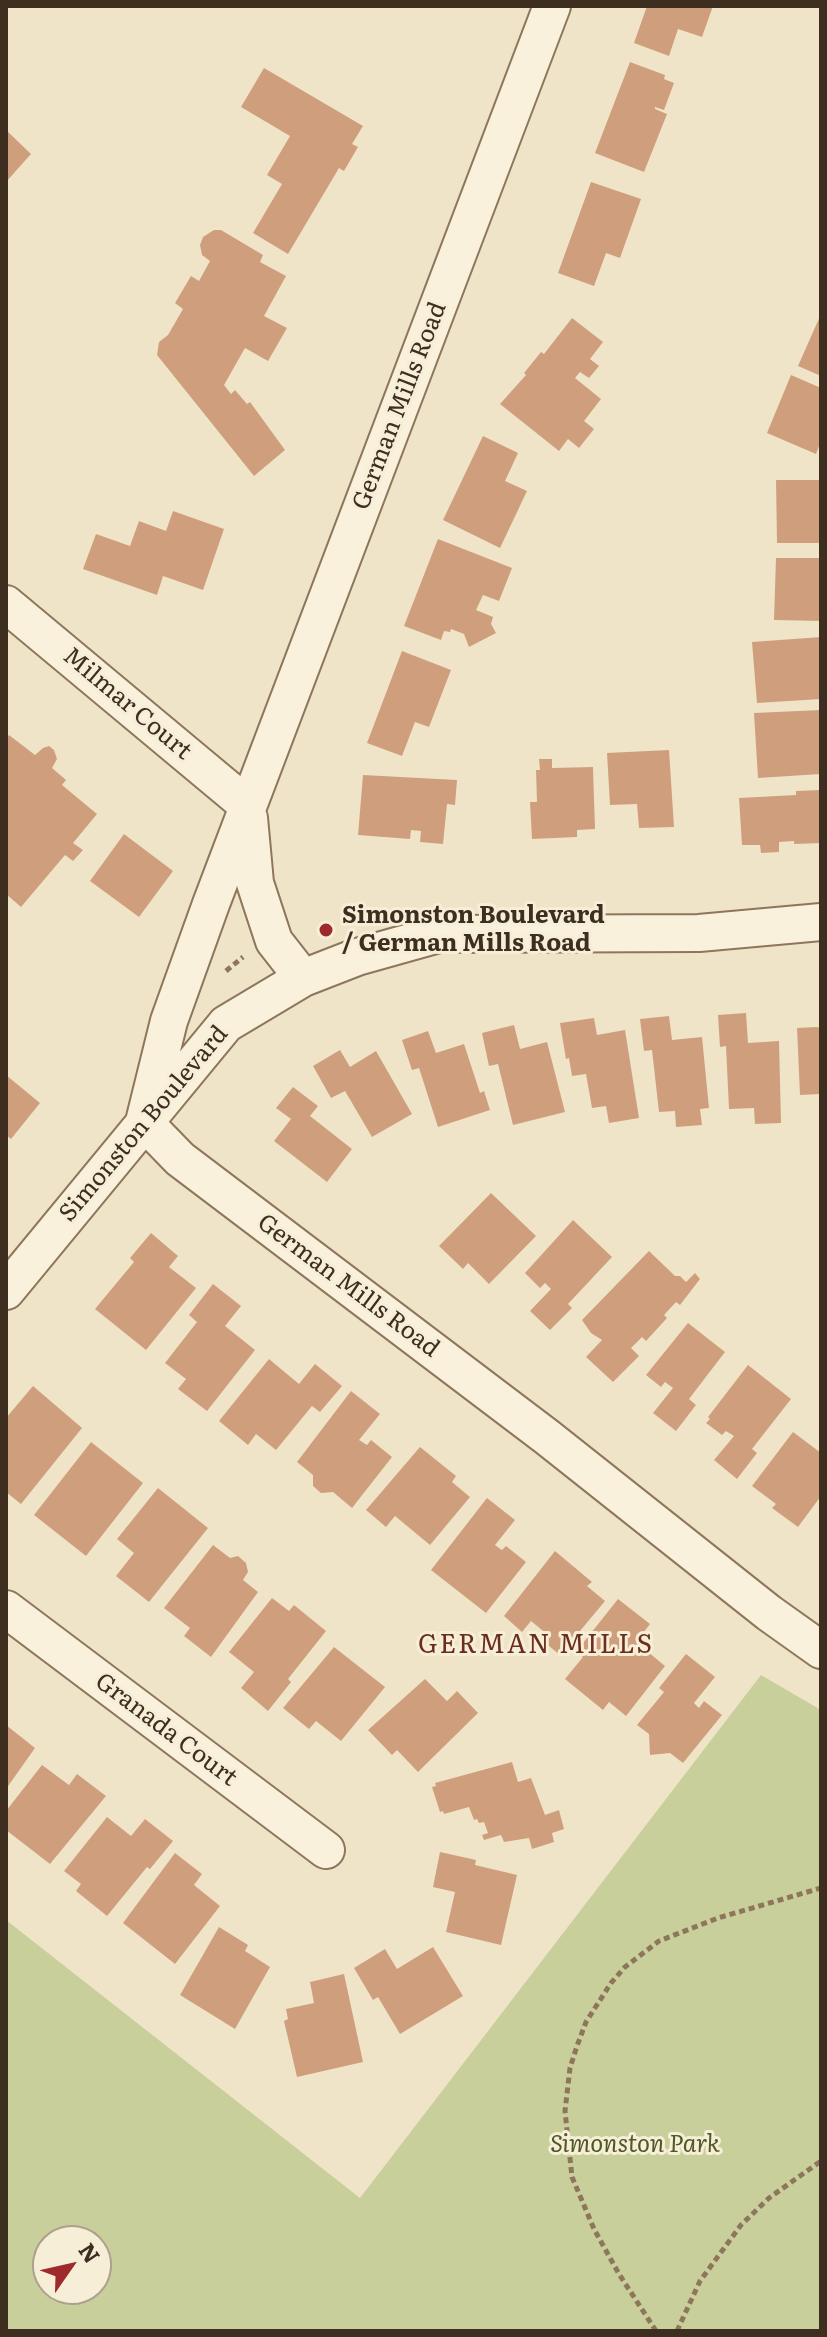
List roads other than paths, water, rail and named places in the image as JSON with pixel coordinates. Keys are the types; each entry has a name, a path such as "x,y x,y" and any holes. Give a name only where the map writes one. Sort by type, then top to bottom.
{"street":[{"name":"German Mills Road","path":"552,6 247,805 169,1021 144,1122 180,1159 547,1437 769,1613 821,1650"},
{"name":"Milmar Court","path":"6,604 247,805"},
{"name":"German Mills Road","path":"247,805 255,883 274,941 303,978"},
{"name":"Simonston Boulevard","path":"6,1291 226,1024 303,978 357,957 439,934 699,933 821,922"},
{"name":"Granada Court","path":"6,1609 326,1850"}],"place":[{"name":"Simonston Boulevard / German Mills Road","path":"326,930"}],"district":[{"name":"GERMAN MILLS","path":"536,1645"}],"park label":[{"name":"Simonston Park","path":"635,2145"}]}
